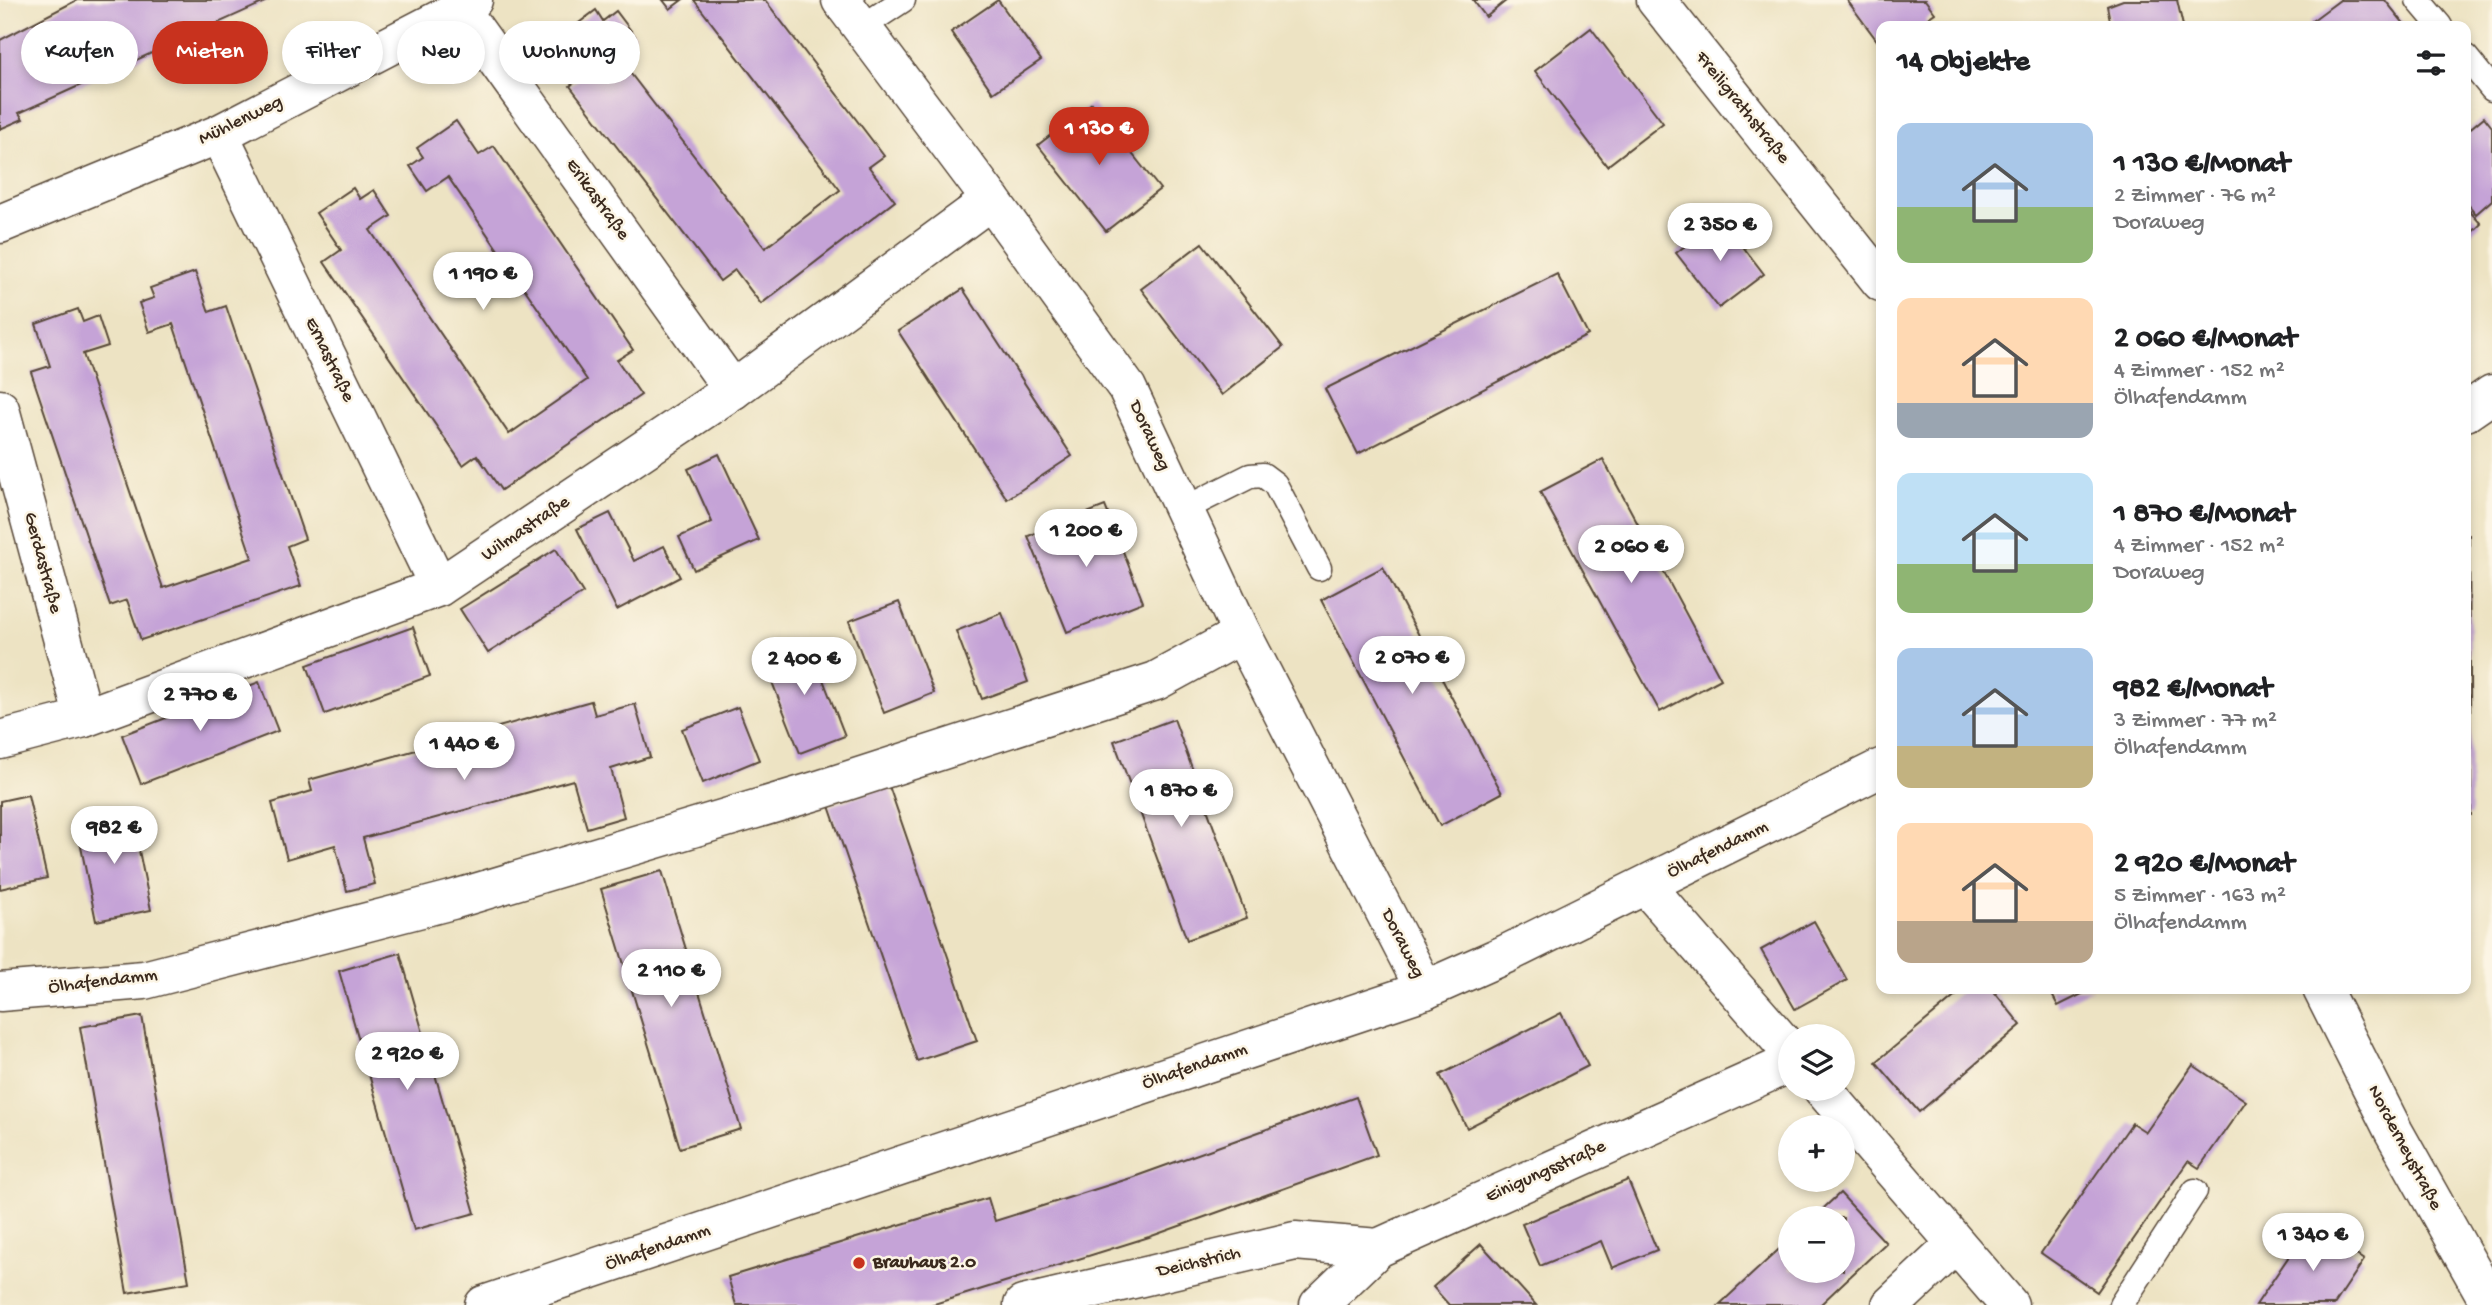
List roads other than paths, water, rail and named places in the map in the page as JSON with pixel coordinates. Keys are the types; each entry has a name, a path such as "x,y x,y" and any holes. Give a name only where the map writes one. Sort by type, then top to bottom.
{"street":[{"name":"Freiligrathstraße","path":"1656,0 1876,276"},
{"name":"Mühlenweg","path":"0,224 219,134 466,5"},
{"name":"Erikastraße","path":"466,5 733,390"},
{"name":"Doraweg","path":"851,14 991,200 1127,388 1242,634 1425,990"},
{"name":"Ernastraße","path":"219,134 439,587"},
{"name":"Wilmastraße","path":"0,740 84,718 439,587 733,390 991,200"},
{"path":"2471,409 2492,394"},
{"name":"Gerdastraße","path":"0,409 84,718"},
{"name":"Ölhafendamm","path":"0,992 144,981 452,900 832,786 1156,681 1242,634"},
{"name":"Ölhafendamm","path":"484,1305 1425,990 1646,886 1876,771"},
{"path":"1646,886 1778,1037"},
{"name":"Norderneystraße","path":"2325,994 2394,1132 2491,1305"},
{"name":"Einigungsstraße","path":"1319,1305 1378,1248 1778,1068"},
{"path":"1833,1101 2009,1305"},
{"name":"Deichstrich","path":"1023,1305 1295,1241 1378,1248"},
{"path":"1891,1305 1956,1244"}],"lane":[{"path":"851,14 903,0"},
{"path":"2418,0 2436,21"},
{"path":"1184,509 1250,476 1263,475 1275,484 1319,568"},
{"path":"2121,1305 2195,1191"}],"place":[{"name":"Brauhaus 2.0","path":"859,1263"}]}
